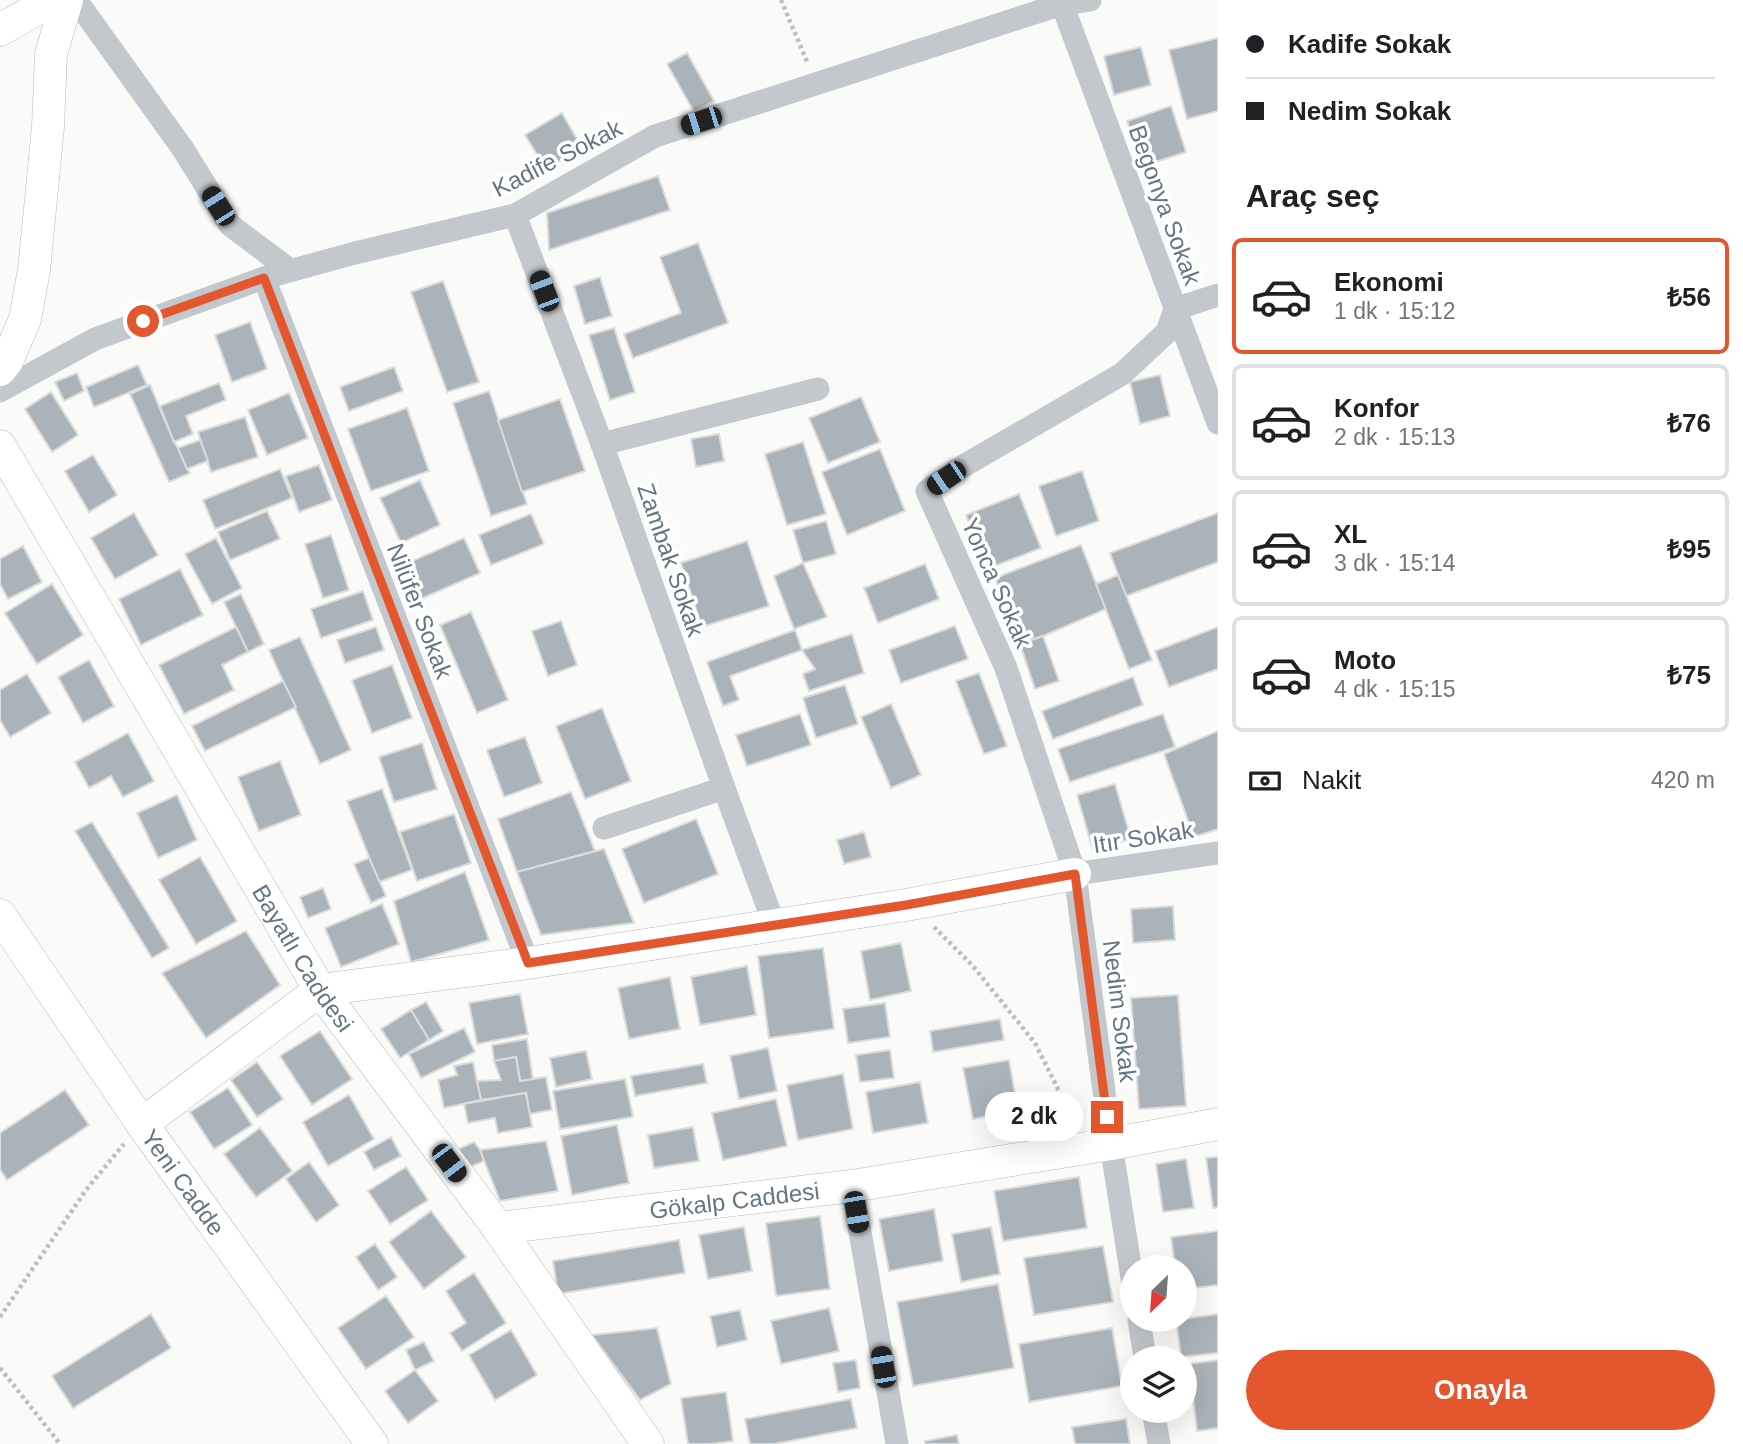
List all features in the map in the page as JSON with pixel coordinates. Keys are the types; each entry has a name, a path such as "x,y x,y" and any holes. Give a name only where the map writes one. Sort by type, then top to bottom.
{"street":[{"path":"0,30 53,0"},
{"path":"0,370 7,361 25,319 34,270 51,54 66,0"},
{"path":"76,0 183,149 230,225 290,270"},
{"name":"Kadife Sokak","path":"0,391 95,339 264,278 515,215 655,136 1062,4 1090,0"},
{"name":"Begonya Sokak","path":"1062,4 1218,423"},
{"name":"Zambak Sokak","path":"515,215 602,444 774,924"},
{"name":"Nilüfer Sokak","path":"264,278 528,963"},
{"path":"1175,309 1218,295"},
{"name":"Yonca Sokak","path":"1075,874 1006,668 928,491 965,465 1122,374 1167,332 1175,309"},
{"path":"602,444 818,389"},
{"name":"Bayatlı Caddesi","path":"0,446 320,990 498,1228 648,1444"},
{"path":"604,828 724,788"},
{"name":"Itır Sokak","path":"1075,874 1218,853"},
{"path":"142,1124 320,990 528,963 906,905 1075,874"},
{"name":"Nedim Sokak","path":"1075,874 1128,1255"},
{"name":"Yeni Cadde","path":"0,915 142,1124 372,1444"},
{"name":"Gökalp Caddesi","path":"498,1228 852,1186 1218,1124"},
{"path":"852,1186 897,1444"},
{"path":"1155,1423 1158,1444"}],"path":[{"path":"781,0 816,84"},
{"path":"906,905 936,928 972,965 1035,1043 1063,1099 1111,1144"},
{"path":"0,1317 86,1190 142,1124"},
{"path":"0,1368 60,1444"}],"building":[{"path":"1218,38 1218,111 1187,119 1169,50"},
{"path":"1141,47 1151,85 1114,95 1104,56"},
{"path":"687,53 714,101 694,112 667,64"},
{"path":"1171,106 1186,152 1143,166 1127,121"},
{"path":"562,113 582,148 546,169 525,135"},
{"path":"658,176 670,210 549,250 547,213"},
{"path":"698,243 728,323 633,358 624,334 681,313 660,257"},
{"path":"600,277 612,316 585,324 574,286"},
{"path":"443,281 479,382 447,392 411,292"},
{"path":"250,322 267,369 232,382 215,335"},
{"path":"614,328 635,392 610,400 589,335"},
{"path":"138,365 147,385 94,407 86,387"},
{"path":"394,367 403,391 349,411 340,387"},
{"path":"77,373 84,391 64,401 55,382"},
{"path":"1160,375 1170,416 1140,424 1130,382"},
{"path":"219,383 226,400 186,416 193,434 174,442 160,406"},
{"path":"150,385 190,473 169,482 130,394"},
{"path":"489,391 527,504 491,516 453,403"},
{"path":"51,392 78,435 52,452 25,409"},
{"path":"289,393 308,438 267,455 248,410"},
{"path":"861,397 880,442 828,463 809,418"},
{"path":"560,399 585,471 522,492 498,420"},
{"path":"407,408 429,471 371,491 348,429"},
{"path":"245,417 258,457 211,472 198,432"},
{"path":"719,434 724,461 696,467 691,439"},
{"path":"200,440 208,461 187,469 178,448"},
{"path":"803,442 826,514 787,525 765,454"},
{"path":"880,449 905,511 847,535 822,472"},
{"path":"93,455 117,495 89,512 65,471"},
{"path":"319,465 332,500 299,512 286,476"},
{"path":"280,469 292,498 215,529 203,500"},
{"path":"1082,471 1099,521 1056,536 1039,486"},
{"path":"420,480 440,525 401,543 380,498"},
{"path":"1019,494 1041,548 987,569 966,515"},
{"path":"267,511 280,539 230,560 218,532"},
{"path":"134,513 158,555 115,579 91,538"},
{"path":"1218,513 1218,562 1126,596 1110,553"},
{"path":"531,514 544,544 491,565 479,535"},
{"path":"826,521 836,554 803,563 793,530"},
{"path":"331,535 349,590 323,598 305,544"},
{"path":"216,538 242,588 212,604 185,554"},
{"path":"464,538 480,573 416,601 401,566"},
{"path":"747,541 769,606 702,627 681,563"},
{"path":"1081,545 1106,609 1020,644 995,578"},
{"path":"23,546 42,582 8,599 0,584 0,559"},
{"path":"803,563 827,617 794,629 774,576"},
{"path":"925,564 939,599 878,623 864,588"},
{"path":"180,569 203,615 141,645 119,599"},
{"path":"1118,575 1152,660 1129,669 1096,584"},
{"path":"52,584 83,635 37,664 5,613"},
{"path":"363,591 373,620 321,638 311,609"},
{"path":"241,594 264,644 248,652 224,602"},
{"path":"471,612 508,700 477,713 440,625"},
{"path":"561,621 577,665 548,676 532,631"},
{"path":"955,626 968,659 901,683 889,650"},
{"path":"236,627 248,652 222,665 234,690 184,714 159,665"},
{"path":"376,627 384,650 345,663 337,640"},
{"path":"1218,627 1218,669 1169,687 1155,651"},
{"path":"795,630 802,650 730,676 739,700 723,706 707,662"},
{"path":"852,634 864,673 809,691 803,674 815,669 802,650"},
{"path":"1043,636 1059,681 1035,689 1020,644"},
{"path":"300,637 351,750 320,764 269,650"},
{"path":"89,660 114,706 83,723 58,677"},
{"path":"392,665 412,718 372,733 352,680"},
{"path":"979,673 1007,746 984,754 956,681"},
{"path":"27,674 51,713 10,737 0,720 0,690"},
{"path":"1133,677 1143,705 1053,739 1042,711"},
{"path":"283,681 296,707 205,751 192,726"},
{"path":"845,685 858,724 816,738 803,698"},
{"path":"891,704 921,775 891,788 861,717"},
{"path":"602,708 631,781 585,799 556,726"},
{"path":"800,714 811,745 747,766 736,735"},
{"path":"1163,714 1175,747 1070,782 1058,749"},
{"path":"1218,731 1218,829 1194,837 1164,754"},
{"path":"128,733 154,781 123,797 111,776 89,788 75,762"},
{"path":"525,737 542,783 504,797 487,750"},
{"path":"422,743 437,789 394,802 379,757"},
{"path":"280,761 301,815 259,831 238,777"},
{"path":"1115,784 1131,839 1093,850 1077,795"},
{"path":"382,789 412,870 379,882 347,801"},
{"path":"571,792 595,851 517,872 498,819"},
{"path":"177,795 197,840 158,858 137,813"},
{"path":"454,814 471,863 417,881 400,832"},
{"path":"696,819 718,874 644,903 622,849"},
{"path":"92,822 169,948 152,958 75,831"},
{"path":"864,832 871,857 844,864 837,840"},
{"path":"604,849 634,923 541,935 517,872"},
{"path":"200,857 237,921 196,944 159,880"},
{"path":"369,858 386,896 371,903 354,864"},
{"path":"465,872 489,940 411,962 394,901"},
{"path":"323,888 331,909 308,918 300,897"},
{"path":"382,904 399,944 341,967 325,928"},
{"path":"1173,906 1175,940 1133,943 1131,909"},
{"path":"246,931 280,985 206,1038 162,973"},
{"path":"901,943 911,991 870,1000 861,951"},
{"path":"823,948 834,1029 769,1038 758,956"},
{"path":"747,966 756,1015 700,1025 691,977"},
{"path":"670,977 680,1029 629,1039 618,988"},
{"path":"520,994 528,1034 477,1044 469,1003"},
{"path":"1178,995 1186,1106 1139,1109 1131,998"},
{"path":"426,1002 443,1031 429,1040 411,1010"},
{"path":"885,1003 890,1037 848,1043 843,1009"},
{"path":"411,1010 429,1040 400,1058 381,1029"},
{"path":"1000,1019 1004,1040 933,1052 930,1031"},
{"path":"464,1028 475,1052 421,1078 409,1054"},
{"path":"320,1031 352,1079 312,1105 280,1056"},
{"path":"527,1039 533,1080 520,1081 516,1057 494,1061 492,1045"},
{"path":"768,1048 777,1091 739,1099 730,1056"},
{"path":"890,1050 894,1078 860,1082 856,1055"},
{"path":"586,1051 592,1079 556,1087 550,1058"},
{"path":"516,1057 520,1081 546,1077 552,1110 529,1114 526,1093 481,1100 477,1081 501,1080 494,1061"},
{"path":"1009,1060 1018,1111 973,1119 963,1068"},
{"path":"257,1062 283,1099 257,1117 231,1080"},
{"path":"473,1062 481,1100 444,1108 438,1080 457,1075 454,1066"},
{"path":"703,1064 707,1083 635,1096 631,1076"},
{"path":"843,1074 853,1129 798,1140 787,1085"},
{"path":"625,1079 633,1117 560,1129 553,1091"},
{"path":"920,1082 928,1123 873,1133 866,1092"},
{"path":"228,1088 252,1125 214,1149 190,1112"},
{"path":"65,1090 89,1125 7,1180 0,1169 0,1133"},
{"path":"526,1093 532,1127 498,1133 495,1118 468,1123 464,1104"},
{"path":"349,1095 374,1139 328,1166 303,1122"},
{"path":"776,1099 787,1146 723,1160 712,1113"},
{"path":"617,1125 629,1183 572,1195 561,1136"},
{"path":"693,1127 699,1161 654,1168 648,1135"},
{"path":"260,1128 292,1171 256,1197 224,1154"},
{"path":"391,1137 401,1156 374,1170 364,1152"},
{"path":"546,1141 558,1191 500,1201 480,1150"},
{"path":"474,1142 484,1161 468,1168 458,1149"},
{"path":"1218,1157 1218,1207 1213,1208 1206,1158"},
{"path":"1186,1159 1194,1208 1163,1212 1156,1164"},
{"path":"309,1162 339,1205 316,1222 286,1179"},
{"path":"406,1167 428,1200 390,1224 368,1191"},
{"path":"1079,1177 1087,1228 1003,1241 994,1191"},
{"path":"934,1209 943,1261 889,1271 879,1219"},
{"path":"431,1211 466,1257 424,1289 389,1242"},
{"path":"820,1216 830,1289 776,1296 766,1223"},
{"path":"744,1227 752,1271 708,1279 699,1235"},
{"path":"991,1227 1000,1274 961,1282 952,1234"},
{"path":"1218,1231 1218,1285 1197,1288 1197,1255 1173,1255 1171,1237"},
{"path":"679,1240 685,1273 558,1294 553,1261"},
{"path":"375,1244 397,1277 378,1290 356,1257"},
{"path":"1103,1246 1113,1302 1034,1315 1024,1258"},
{"path":"474,1273 506,1323 462,1351 450,1333 466,1323 446,1291"},
{"path":"998,1284 1014,1368 913,1386 897,1302"},
{"path":"386,1296 414,1337 366,1369 338,1328"},
{"path":"829,1308 839,1351 781,1364 771,1321"},
{"path":"740,1310 747,1340 717,1347 710,1316"},
{"path":"151,1314 171,1348 73,1408 52,1376"},
{"path":"1218,1314 1218,1353 1197,1355 1197,1346 1180,1346 1178,1332 1197,1332 1197,1317"},
{"path":"657,1328 671,1384 640,1400 592,1335"},
{"path":"1112,1328 1120,1386 1029,1402 1019,1344"},
{"path":"511,1330 537,1375 495,1400 469,1355"},
{"path":"424,1342 434,1361 415,1370 406,1350"},
{"path":"856,1360 860,1388 838,1392 833,1363"},
{"path":"1218,1360 1218,1428 1197,1431 1197,1363"},
{"path":"415,1370 438,1401 408,1423 385,1391"},
{"path":"726,1392 733,1441 688,1444 681,1398"},
{"path":"851,1399 857,1428 774,1444 750,1444 745,1419"},
{"path":"1120,1420 1120,1423 1127,1423 1130,1444 1075,1444 1072,1427"},
{"path":"957,1435 959,1444 925,1444 925,1441"}],"route":[{"path":"143,321 264,278 528,963 906,905 1075,874 1107,1117"}]}
